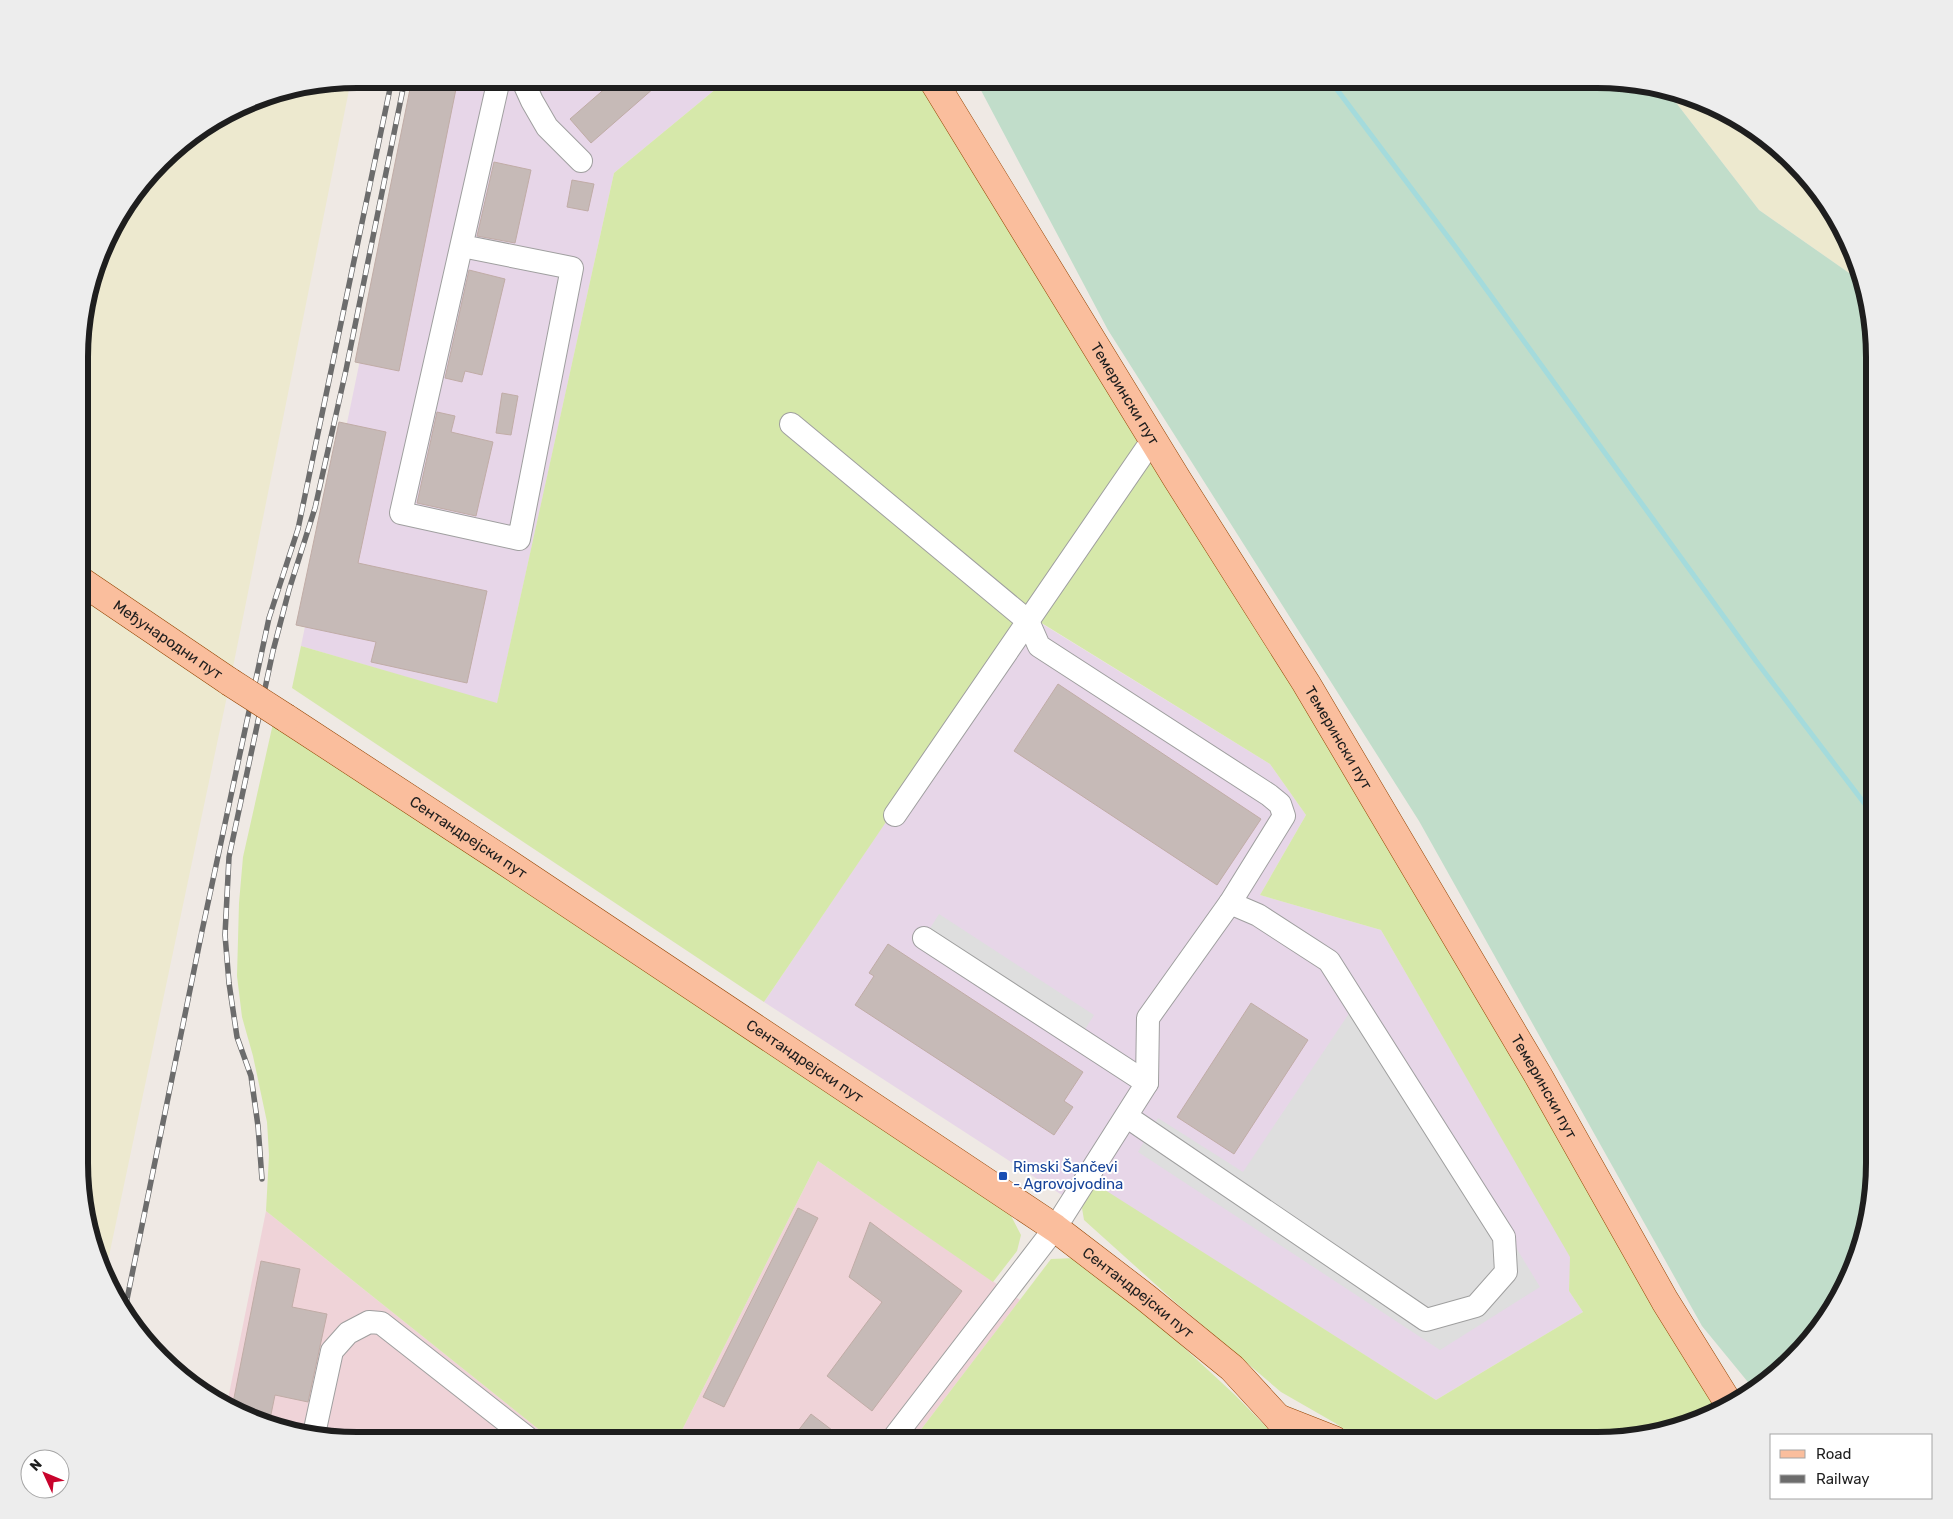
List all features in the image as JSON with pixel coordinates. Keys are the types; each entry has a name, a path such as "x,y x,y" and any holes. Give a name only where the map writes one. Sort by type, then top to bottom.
{"main road":[{"name":"Темерински пут","path":"938,88 1390,823 1534,1069 1665,1301 1725,1398"},
{"name":"Међународни пут","path":"88,586 286,718"},
{"name":"Сентандрејски пут","path":"286,718 504,860 1056,1228 1144,1296 1232,1368 1278,1418 1288,1432"},
{"path":"1278,1418 1314,1432"}],"lane":[{"path":"462,246 572,268 520,538 401,512 497,88"},
{"path":"526,88 547,127 581,161"},
{"path":"791,424 1028,621 1039,646 1270,795 1280,804 1284,816 1230,903 1148,1018 1147,1084 1056,1228 898,1432"},
{"path":"895,815 1153,440"},
{"path":"1126,1116 1426,1320 1476,1306 1506,1272 1504,1237 1329,961 1258,915 1230,903"},
{"path":"924,938 1147,1084"},
{"path":"315,1428 332,1351 348,1333 369,1322 382,1323 520,1432"}],"shaded area":[{"path":"349,88 230,682 107,1264 93,1215 88,1180 88,339 93,304 102,270 115,237 143,193 179,154 207,133 253,108 304,93"},
{"path":"416,88 717,88 614,173 497,704 301,646"},
{"path":"1673,99 1716,115 1760,143 1787,166 1810,193 1838,237 1853,275 1759,210"},
{"path":"1026,614 1270,764 1306,815 1260,895 1381,930 1571,1257 1569,1291 1583,1312 1436,1400 1094,1184 1082,1208 764,1002"},
{"path":"939,914 1094,1015 1079,1039 924,938"},
{"path":"1362,994 1540,1287 1440,1350 1138,1152 1158,1118 1243,1172"},
{"path":"818,1161 1020,1300 919,1432 681,1432"},
{"path":"266,1211 542,1432 339,1431 287,1422 253,1411 228,1399"}],"green space":[{"path":"717,88 940,88 1181,477 1715,1405 1666,1422 1614,1431 1348,1432 1281,1392 1174,1301 1084,1220 1082,1208 1094,1183 1436,1400 1583,1312 1569,1291 1570,1257 1381,930 1260,895 1306,815 1270,764 1027,614 764,1002 292,688 301,646 497,703 614,173"},
{"path":"980,88 1614,88 1649,93 1673,99 1759,210 1853,275 1863,321 1866,356 1865,1180 1856,1232 1838,1282 1820,1312 1799,1340 1774,1365 1749,1384 1702,1326 1419,821 1108,330"},
{"path":"274,719 1008,1210 1021,1235 1017,1251 993,1282 818,1161 681,1432 542,1432 266,1211 269,1155 267,1122 253,1056 242,1017 237,976 239,903 243,857"},
{"path":"1075,1258 1112,1281 1235,1395 1271,1432 919,1432 1051,1259"}],"building":[{"path":"410,88 456,88 399,371 355,362"},
{"path":"606,88 654,88 591,143 570,119"},
{"path":"494,162 531,170 515,243 477,236"},
{"path":"572,180 594,184 588,211 567,207"},
{"path":"469,270 505,279 482,375 465,371 462,382 445,378"},
{"path":"502,393 518,396 511,435 496,433"},
{"path":"437,412 455,416 451,432 493,442 476,516 417,503"},
{"path":"339,422 386,432 358,563 487,591 467,683 371,662 376,642 296,625"},
{"path":"1058,684 1261,819 1217,885 1014,751"},
{"path":"888,944 1083,1072 1064,1101 1073,1107 1054,1135 855,1005 874,976 869,973"},
{"path":"1251,1003 1308,1040 1234,1154 1177,1117"},
{"path":"798,1208 818,1218 724,1407 703,1397"},
{"path":"870,1222 962,1291 872,1411 827,1376 882,1302 849,1277"},
{"path":"261,1261 300,1269 292,1307 327,1314 308,1402 275,1395 270,1417 233,1402"},
{"path":"811,1414 835,1432 797,1432"}],"waterway":[{"path":"1336,88 1457,249 1756,661 1866,805"}],"railway":[{"path":"127,1301 202,931 269,618 298,529 390,88"},
{"path":"262,1179 258,1126 251,1076 237,1037 229,983 225,935 229,857 273,651 289,590 315,508 346,370 403,88"}],"place":[{"name":"Rimski Šančevi - Agrovojvodina","path":"1003,1176"}]}
